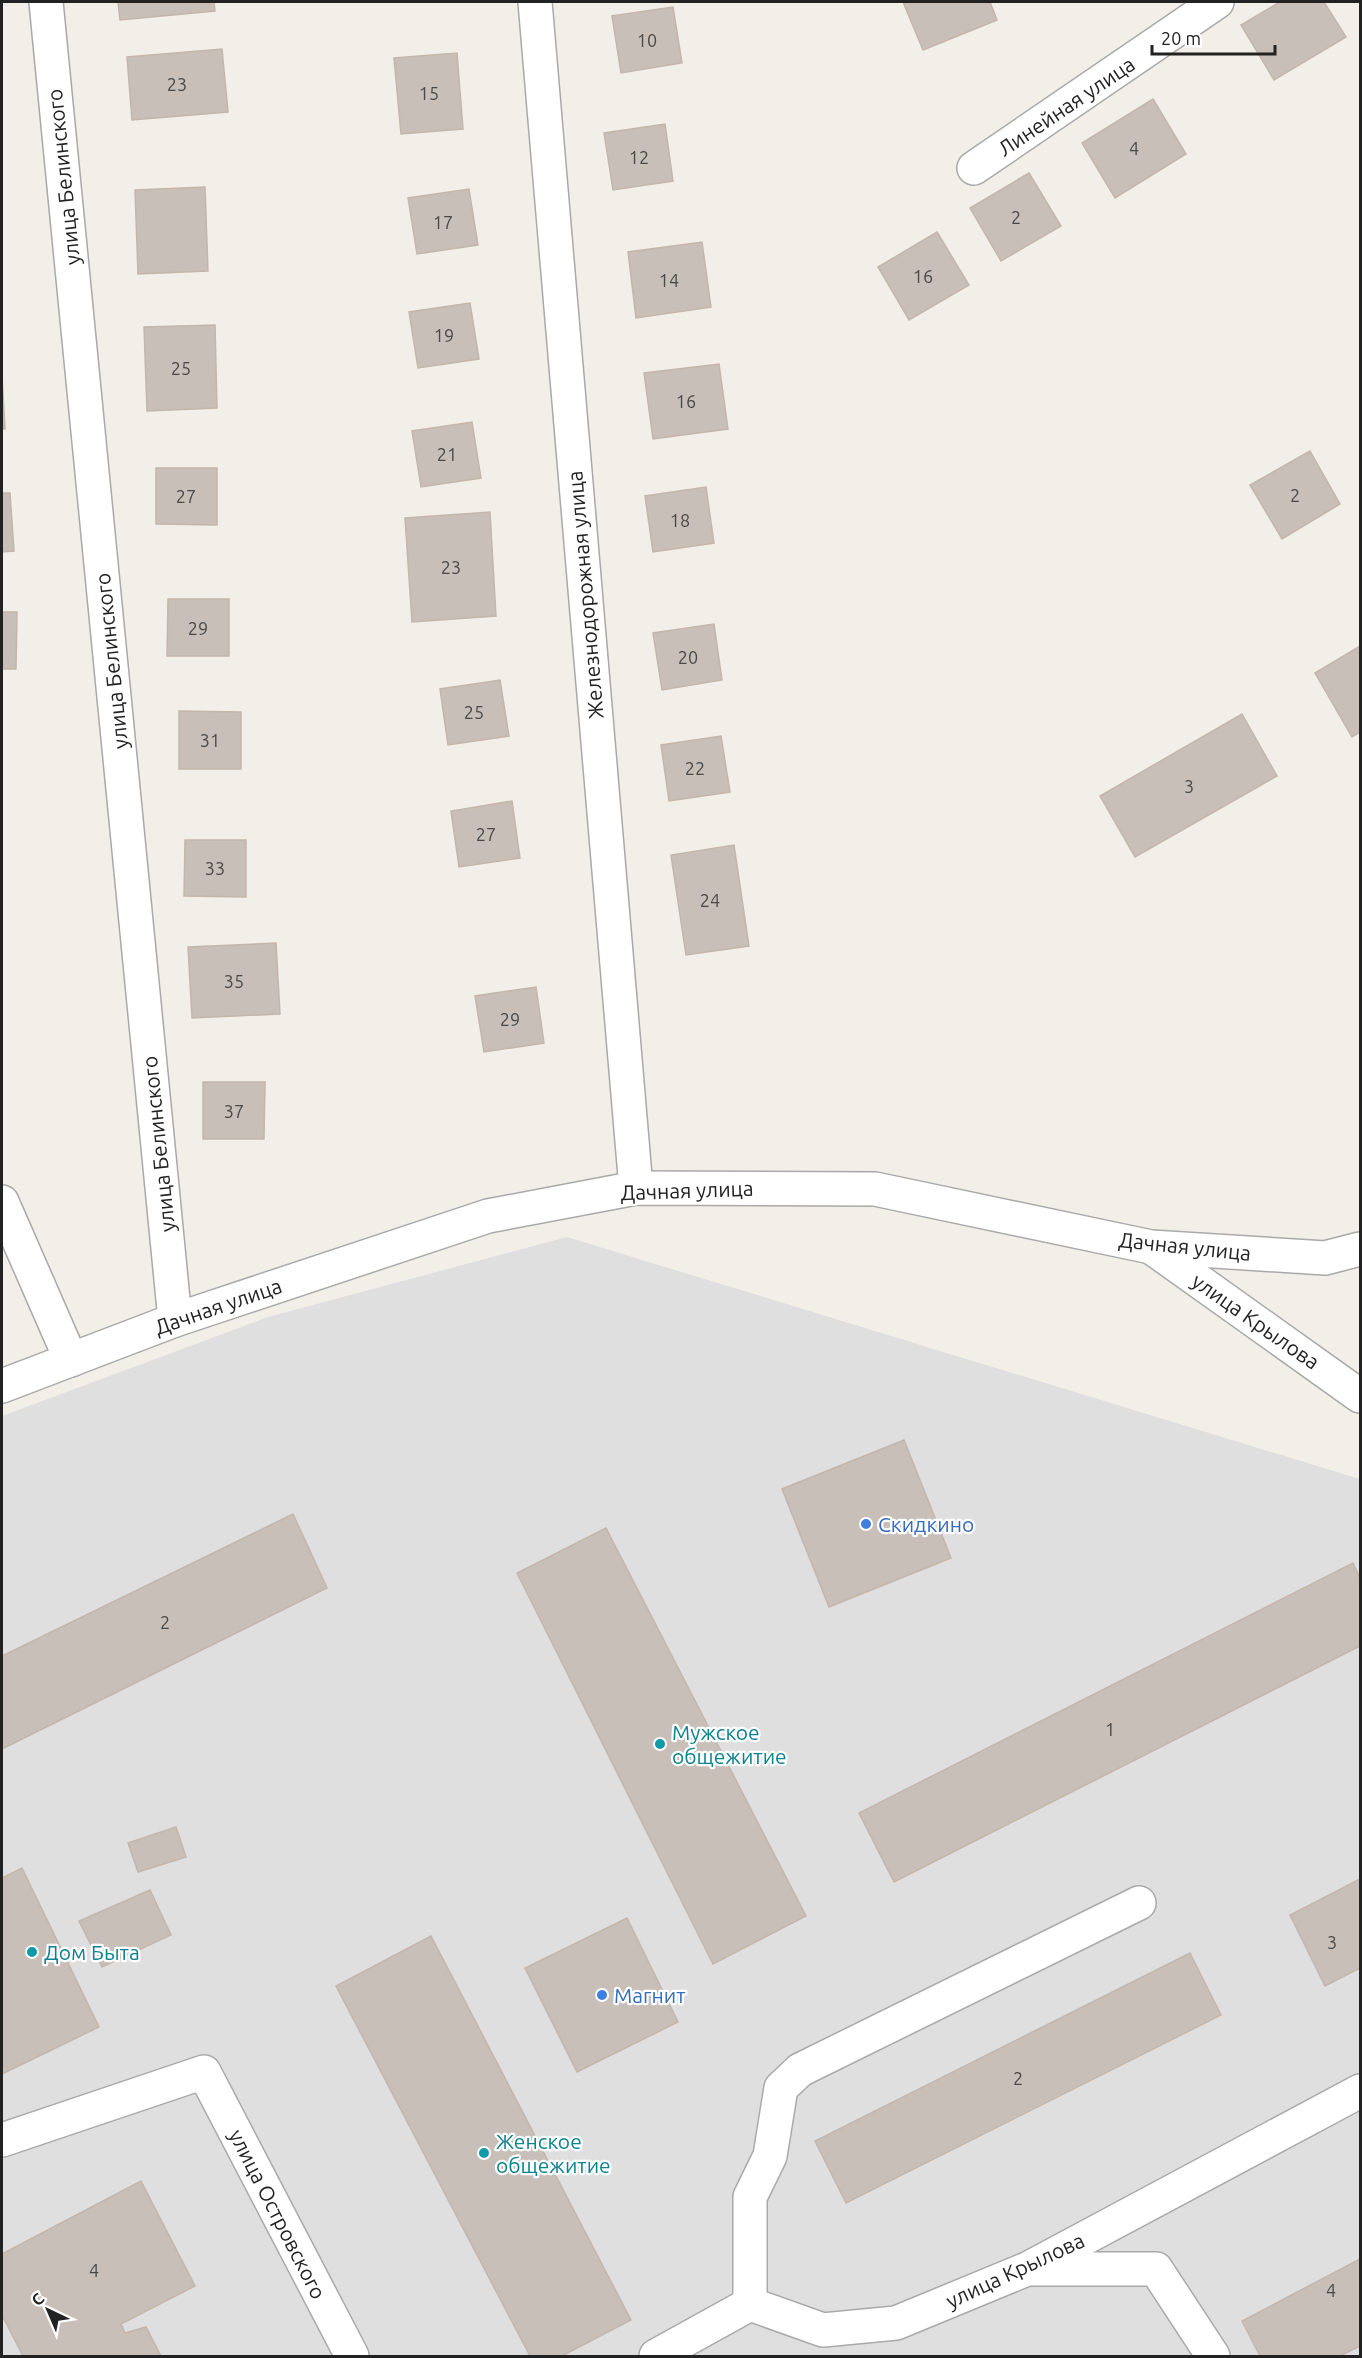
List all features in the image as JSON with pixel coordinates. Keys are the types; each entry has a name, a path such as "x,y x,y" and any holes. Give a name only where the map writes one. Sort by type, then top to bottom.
{"street":[{"name":"улица Белинского","path":"46,2 175,1320"},
{"name":"Железнодорожная улица","path":"535,2 636,1188"},
{"name":"Линейная улица","path":"974,168 1216,2"},
{"name":"Дачная улица","path":"2,1386 175,1320 488,1216 636,1188 875,1189 1151,1247 1324,1258 1360,1249"},
{"path":"2,1202 70,1360"},
{"name":"улица Крылова","path":"1151,1247 1360,1396"},
{"path":"656,2356 750,2304 750,2197 770,2156 781,2088 800,2070 1139,1903"},
{"name":"улица Островского","path":"2,2140 204,2072 352,2356"},
{"name":"улица Крылова","path":"750,2304 823,2330 896,2323 1027,2269 1360,2091"},
{"path":"1027,2269 1156,2270 1213,2356"}],"shaded area":[{"path":"567,1237 1360,1479 1360,2356 2,2356 2,1416 268,1317"}],"building":[{"path":"118,2 214,2 215,11 120,20"},
{"path":"903,2 990,2 997,20 923,50"},
{"path":"1280,2 1324,2 1346,37 1274,80 1241,25"},
{"path":"673,7 682,63 621,73 612,16"},
{"path":"222,49 228,112 132,120 127,57"},
{"path":"457,53 463,129 401,134 394,58"},
{"path":"1153,99 1186,154 1115,198 1082,143"},
{"path":"665,124 673,181 613,190 604,133"},
{"path":"1029,173 1061,226 1001,261 970,208"},
{"path":"205,187 208,271 138,274 135,190"},
{"path":"469,189 478,245 417,254 408,198"},
{"path":"937,232 969,285 909,320 878,267"},
{"path":"702,242 711,307 636,318 628,252"},
{"path":"470,303 479,359 418,368 409,312"},
{"path":"215,325 217,408 147,411 144,327"},
{"path":"719,364 728,429 653,439 644,373"},
{"path":"2,376 5,429 2,429"},
{"path":"472,422 481,478 421,487 412,431"},
{"path":"1310,451 1340,504 1282,539 1250,485"},
{"path":"156,468 217,468 217,525 156,524"},
{"path":"706,487 714,543 653,552 645,496"},
{"path":"2,493 10,493 14,551 2,552"},
{"path":"490,512 496,616 412,622 405,518"},
{"path":"168,599 229,599 229,656 167,656"},
{"path":"2,612 17,612 16,669 2,669"},
{"path":"714,624 722,680 662,690 653,633"},
{"path":"1360,646 1360,732 1352,737 1315,673"},
{"path":"500,680 509,736 448,745 440,689"},
{"path":"179,711 241,712 241,769 179,769"},
{"path":"1242,714 1277,776 1135,857 1100,796"},
{"path":"721,736 730,792 669,801 661,745"},
{"path":"512,801 520,858 459,867 451,811"},
{"path":"185,840 246,840 246,897 184,896"},
{"path":"734,845 749,946 686,955 671,855"},
{"path":"276,943 280,1014 192,1018 188,947"},
{"path":"536,987 544,1043 484,1052 475,996"},
{"path":"203,1082 265,1082 264,1139 203,1139"},
{"name":"Скидкино","path":"904,1440 951,1558 829,1607 782,1489"},
{"path":"293,1514 327,1588 2,1749 2,1656"},
{"name":"Мужское общежитие","path":"606,1528 806,1916 713,1964 517,1573"},
{"path":"1353,1563 1360,1578 1360,1646 894,1882 859,1813"},
{"path":"176,1827 186,1857 138,1872 128,1843"},
{"name":"Дом Быта","path":"22,1868 99,2027 2,2074 2,1878"},
{"path":"1360,1879 1360,1968 1325,1986 1290,1915"},
{"path":"150,1890 171,1935 102,1967 79,1921"},
{"name":"Магнит","path":"627,1918 678,2022 577,2072 525,1968"},
{"name":"Женское общежитие","path":"431,1936 631,2320 562,2356 530,2356 336,1986"},
{"path":"1190,1953 1221,2015 846,2203 815,2141"},
{"path":"141,2181 195,2286 121,2324 125,2333 146,2327 161,2356 23,2356 2,2315 2,2254"},
{"path":"1360,2259 1360,2346 1340,2356 1260,2356 1242,2321"}],"place":[{"name":"Скидкино","path":"866,1524"},
{"name":"Мужское общежитие","path":"660,1744"},
{"name":"Дом Быта","path":"32,1952"},
{"name":"Магнит","path":"602,1995"},
{"name":"Женское общежитие","path":"484,2153"}]}
